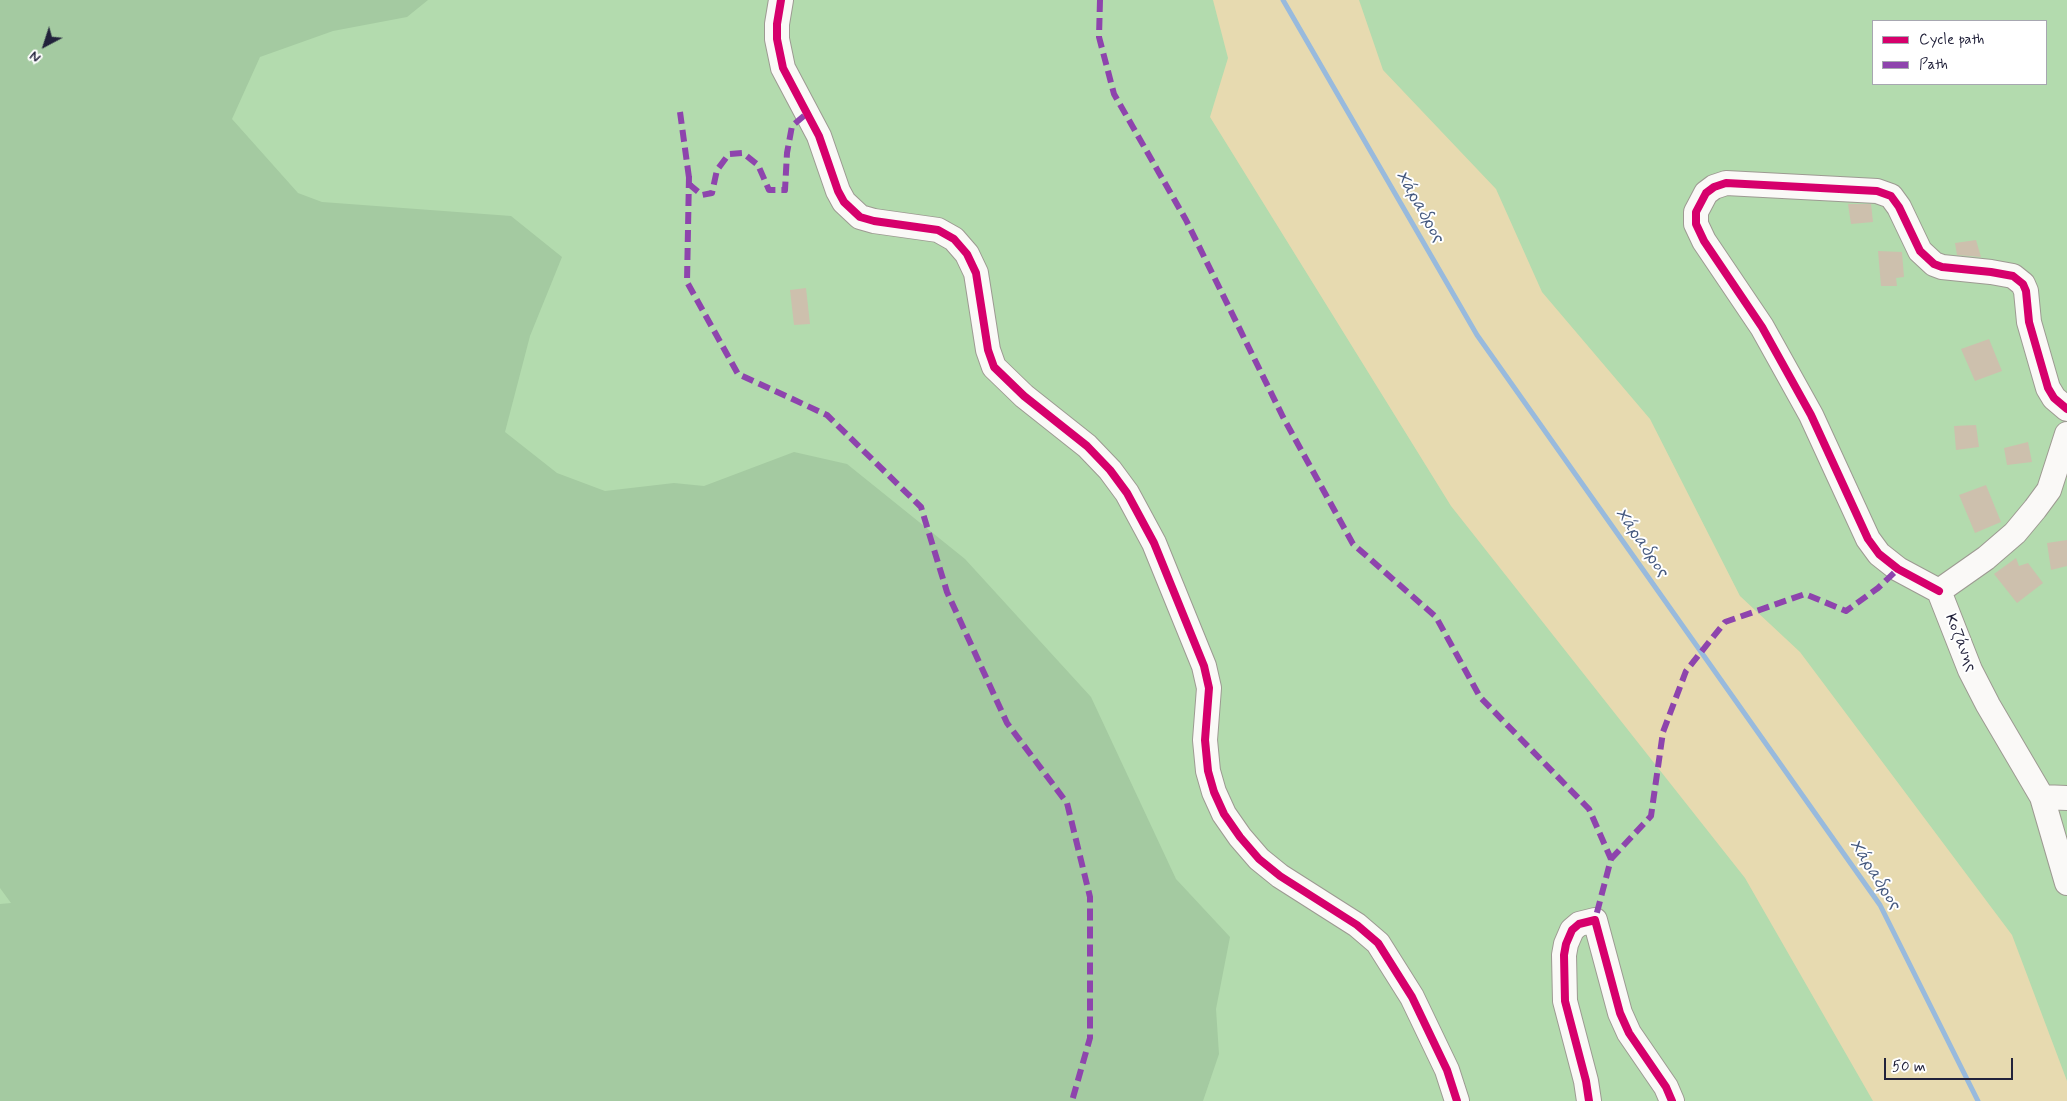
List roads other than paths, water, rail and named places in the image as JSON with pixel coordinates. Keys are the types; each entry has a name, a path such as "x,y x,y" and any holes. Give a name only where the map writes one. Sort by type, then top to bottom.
{"street":[{"path":"781,0 777,24 777,39 783,68 819,136 838,191 844,202 860,217 874,221 938,230 954,238 967,254 976,273 988,350 994,367 1024,396 1087,446 1110,470 1127,493 1154,543 1204,666 1209,688 1205,740 1208,771 1214,792 1224,814 1259,859 1280,876 1357,925 1378,944 1412,997 1447,1070 1457,1101"},
{"path":"2067,409 2054,398 2048,388 2029,322 2026,291 2023,284 2013,276 1942,267 1934,264 1920,251 1899,207 1891,196 1877,191 1726,183 1714,187 1706,193 1696,212 1696,224 1700,232 1762,327 1811,415 1868,539 1879,554 1898,569 1939,591 1986,558 2016,533 2049,490 2067,434"},
{"name":"Κοζάνης","path":"1939,591 1970,670 1988,705 2042,797 2067,883"},
{"path":"2042,797 2067,798"},
{"path":"1589,1101 1586,1080 1565,1001 1564,955 1572,930 1579,924 1595,920 1620,1014 1630,1033 1666,1087 1672,1101"}],"waterway":[{"name":"Χάραδρος","path":"1283,0 1477,335 1880,905 1978,1101"}]}
